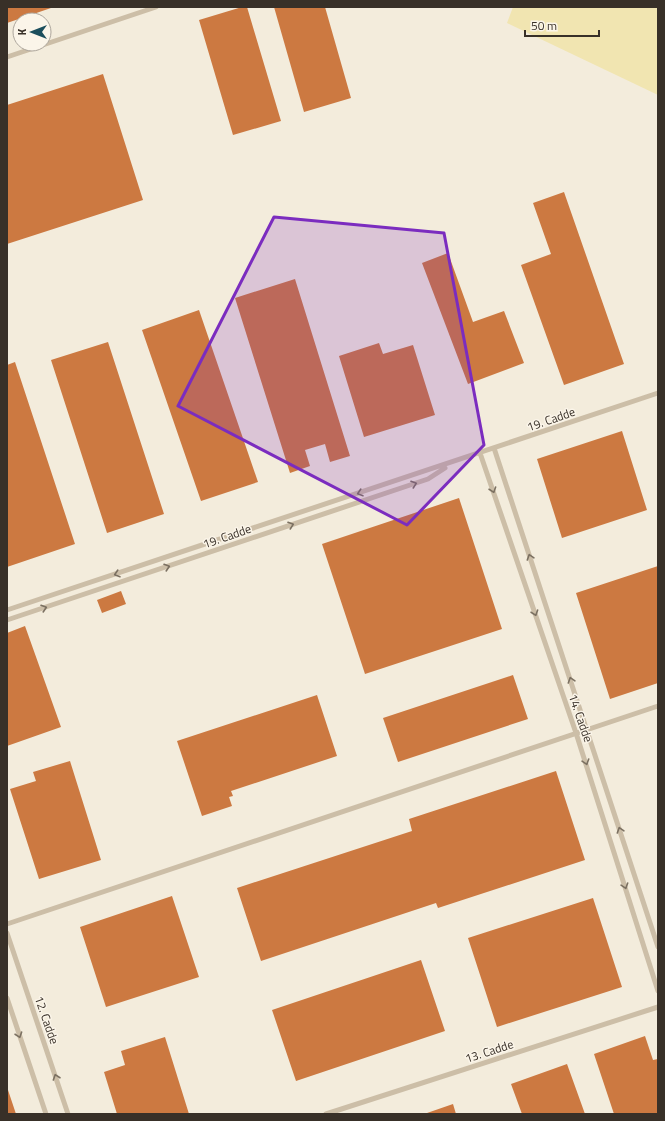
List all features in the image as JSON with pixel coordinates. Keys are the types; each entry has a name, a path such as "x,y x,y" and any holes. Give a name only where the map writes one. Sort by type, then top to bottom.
{"lane":[{"path":"7,57 156,7"},
{"name":"19. Cadde","path":"7,610 450,464 658,393"},
{"path":"494,448 588,730 658,947"},
{"name":"14. Cadde","path":"480,453 576,733 658,991"},
{"name":"19. Cadde","path":"7,620 428,479 450,464"},
{"path":"7,924 658,706"},
{"name":"12. Cadde","path":"7,933 68,1114"},
{"path":"7,998 46,1114"},
{"name":"13. Cadde","path":"326,1114 658,1007"}],"highlighted area":[{"path":"274,217 444,233 484,445 407,525 178,406"}],"sand":[{"path":"513,7 658,7 658,95 507,23"}],"building":[{"path":"7,7 51,7 39,12 12,12 12,21 7,23"},
{"path":"242,7 247,7 281,121 233,135 199,20"},
{"path":"274,7 325,7 351,98 304,112"},
{"path":"103,74 143,200 7,244 7,105"},
{"path":"564,192 624,364 564,385 521,265 551,254 533,203"},
{"path":"448,253 473,322 504,311 524,363 468,384 422,263"},
{"path":"295,279 350,456 330,462 325,444 305,450 310,466 290,473 235,298"},
{"path":"199,310 258,482 201,501 142,330"},
{"path":"108,342 164,514 107,533 51,360"},
{"path":"379,343 383,354 413,345 435,415 364,437 339,356"},
{"path":"15,362 75,544 7,567 7,365"},
{"path":"622,431 647,510 562,538 537,459"},
{"path":"459,498 502,629 365,674 322,544"},
{"path":"658,566 658,683 610,699 576,593"},
{"path":"121,591 126,604 102,613 97,600"},
{"path":"25,626 61,727 7,746 7,633"},
{"path":"513,675 528,719 398,762 383,718"},
{"path":"317,695 337,756 231,791 233,796 229,797 232,806 202,816 177,741"},
{"path":"70,761 101,860 39,879 10,789 36,781 33,772"},
{"path":"556,771 585,860 438,908 436,903 261,961 237,888 412,831 409,819"},
{"path":"172,896 199,977 106,1007 80,927"},
{"path":"593,898 622,987 497,1027 468,938"},
{"path":"421,960 445,1031 296,1081 272,1010"},
{"path":"645,1036 653,1060 658,1059 658,1114 614,1114 594,1054"},
{"path":"165,1037 189,1114 117,1114 104,1072 125,1065 121,1051"},
{"path":"567,1064 585,1114 522,1114 511,1084"},
{"path":"8,1090 16,1114 7,1114"},
{"path":"453,1104 456,1114 427,1114 427,1113"}]}
